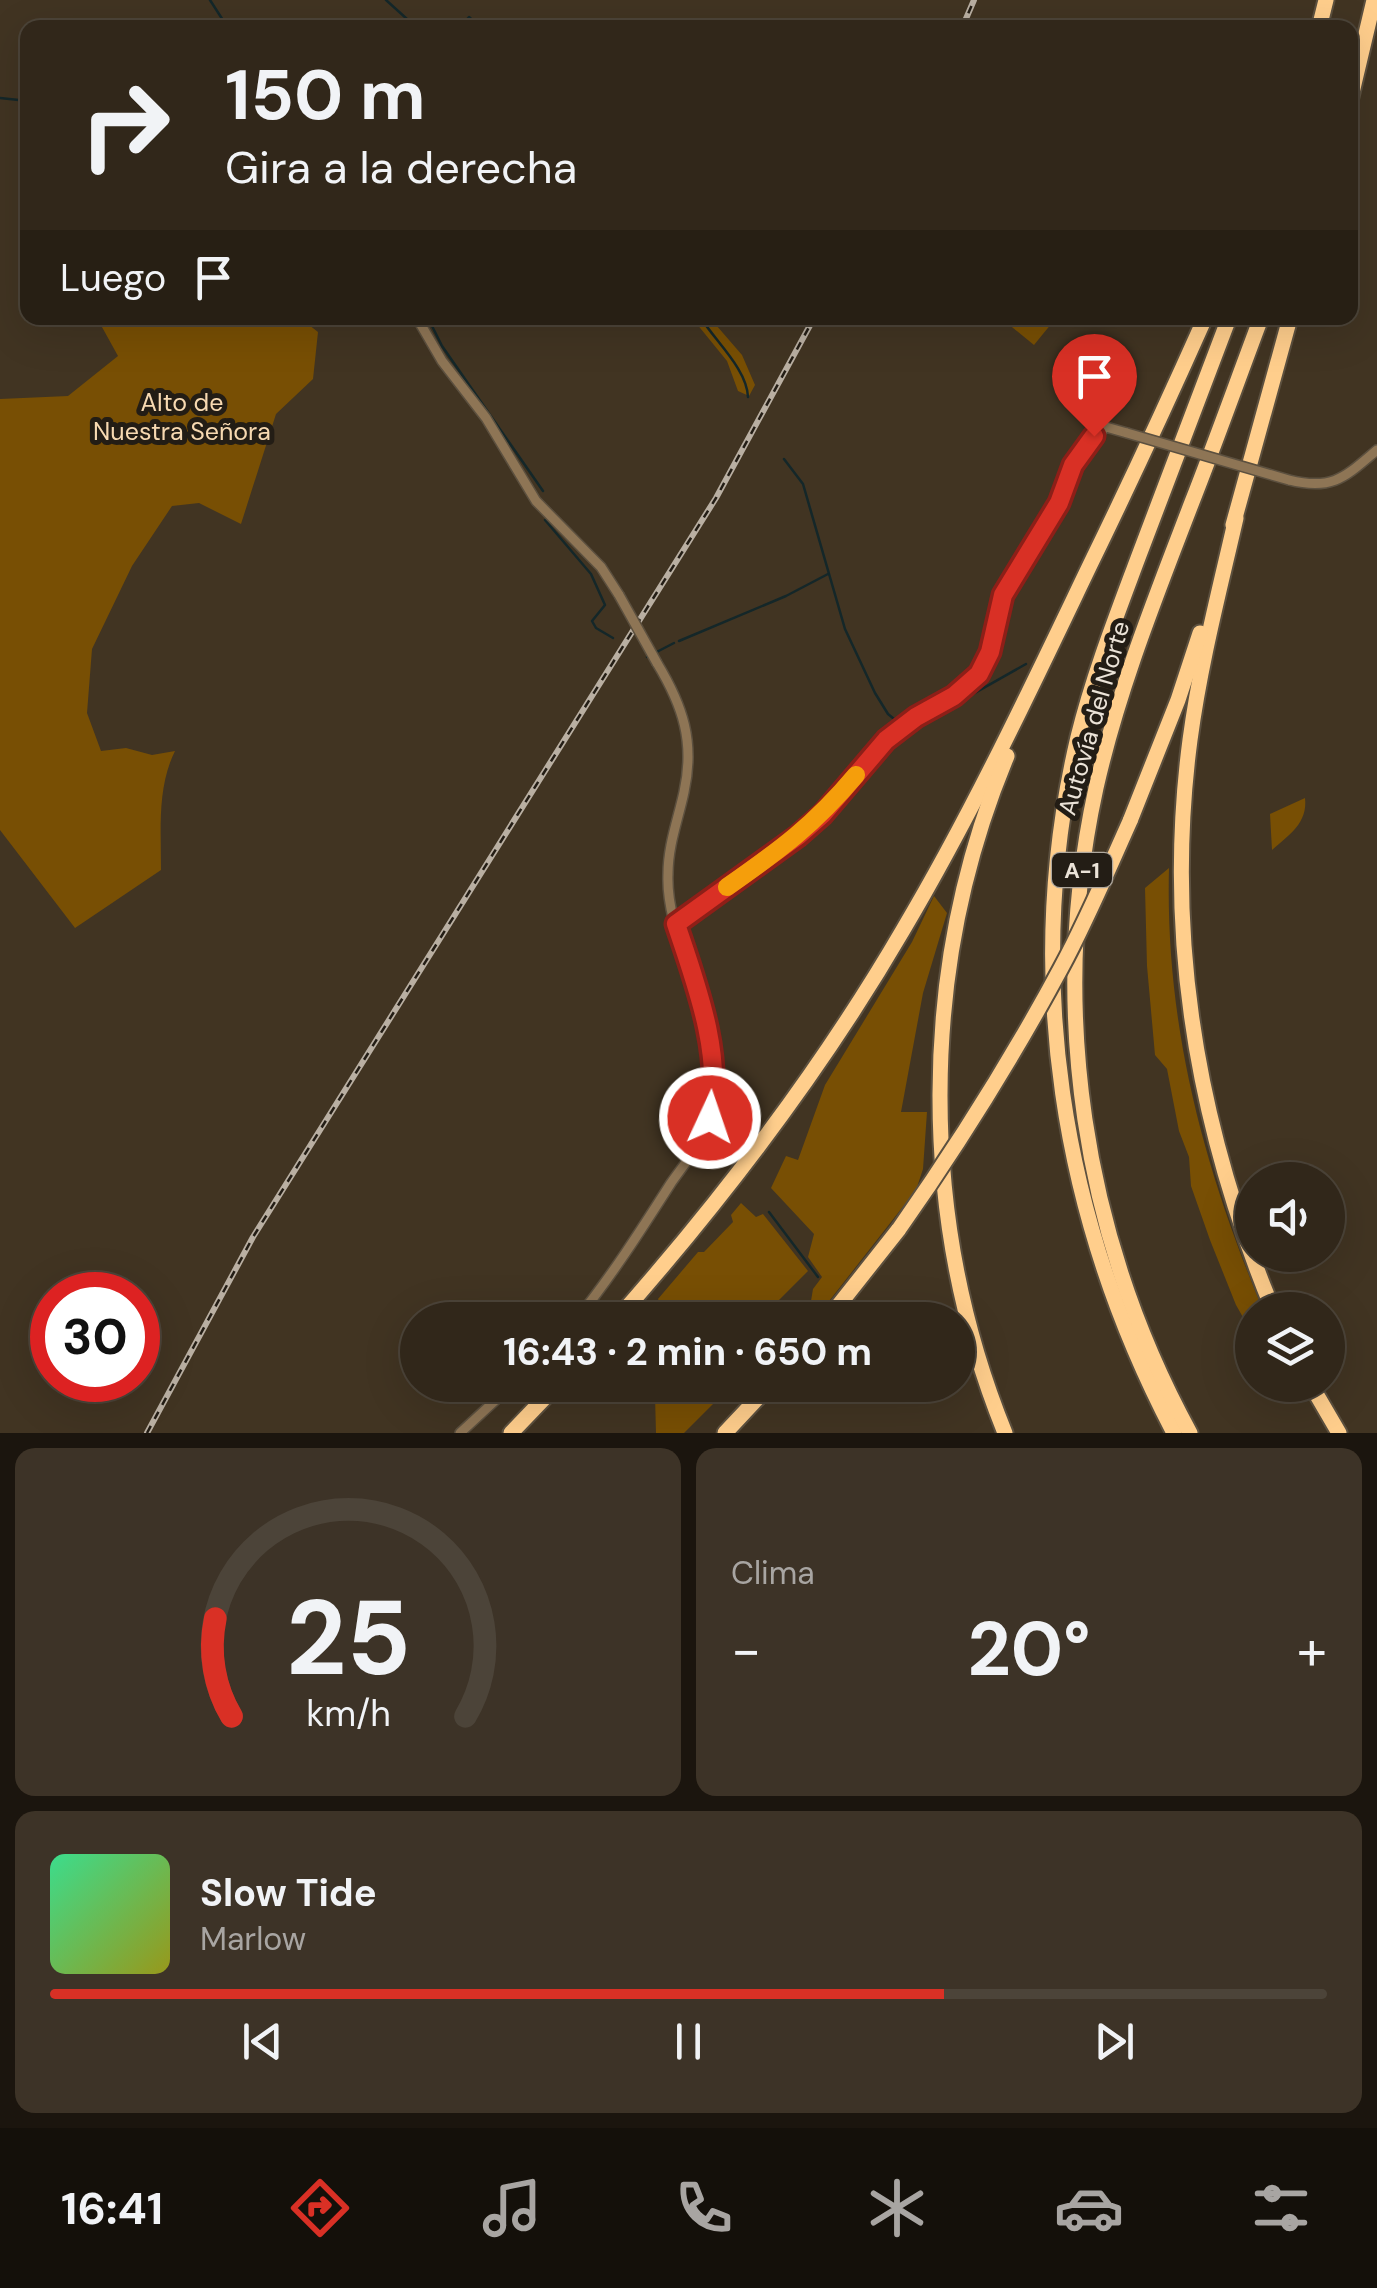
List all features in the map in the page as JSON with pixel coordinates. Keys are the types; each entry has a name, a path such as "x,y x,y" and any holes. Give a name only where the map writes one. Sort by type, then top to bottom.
{"highway":[{"path":"1358,32 1366,0"},
{"path":"1358,67 1374,0"},
{"path":"1006,1433 958,1282 945,1193 940,1071 951,954 967,875 996,782 1202,325"},
{"name":"Autovía del Norte","path":"1174,1433 1121,1317 1078,1182 1055,1045 1052,932 1062,819 1086,709 1111,630 1226,325"},
{"name":"Autovía del Norte","path":"1190,1433 1138,1322 1098,1194 1078,1068 1076,933 1088,826 1119,703 1258,325"},
{"path":"1266,1292 1241,1230 1205,1105 1181,925 1182,821 1190,739 1207,642 1288,325"},
{"path":"632,1302 752,1155 878,970 970,809 1126,492"},
{"path":"841,1302 899,1230 958,1144 1063,965 1130,821 1178,700 1236,518"},
{"path":"510,1433 540,1402"},
{"path":"725,1433 754,1402"},
{"path":"1321,1402 1339,1433"}],"street":[{"path":"421,325 442,362 486,418 536,501 601,566 677,696 686,737 688,769 670,840 667,876 711,1053 714,1090 710,1118 693,1150 590,1302"},
{"path":"676,924 798,836 823,814 886,740 916,717 954,696 979,674 990,652 1003,595 1059,503 1073,465 1087,443 1106,427 1318,486 1330,484 1377,450"},
{"path":"460,1433 494,1402"}],"green space":[{"name":"Alto de Nuestra Señora","path":"101,325 309,325 318,332 313,379 276,414 241,524 199,503 172,506 132,566 92,649 87,713 101,751 126,748 152,755 175,751 163,794 161,870 75,928 0,830 0,399 68,396 118,356"},
{"path":"698,325 716,325 742,355 755,385 749,396 738,391 727,361"},
{"path":"1010,325 1050,325 1034,345"},
{"path":"1305,798 1304,815 1291,834 1272,850 1270,814"},
{"path":"1169,868 1174,983 1192,1094 1235,1237 1235,1272 1248,1272 1256,1292 1235,1292 1235,1302 1191,1186 1189,1157 1179,1131 1167,1069 1155,1055 1145,888"},
{"path":"934,896 947,913 923,993 901,1112 927,1112 923,1169 916,1190 828,1302 811,1301 813,1289 822,1277 808,1257 814,1234 771,1188 786,1156 798,1160 825,1085 912,942"},
{"path":"741,1203 756,1217 763,1214 808,1271 777,1302 660,1302 658,1299 698,1252 704,1252 733,1222 731,1215"},
{"path":"655,1402 715,1402 684,1433 656,1433"}],"waterway":[{"path":"210,0 223,20"},
{"path":"386,0 408,20"},
{"path":"467,20 472,20"},
{"path":"0,98 20,100"},
{"path":"432,325 543,491"},
{"path":"706,325 742,376 748,397"},
{"path":"784,459 803,484 845,629 875,693 899,723"},
{"path":"545,520 591,574 605,605 592,621 613,638"},
{"path":"679,641 828,574"},
{"path":"647,657 674,643"},
{"path":"911,729 1026,664"},
{"path":"718,1139 725,1160"},
{"path":"769,1212 818,1277"}],"railway":[{"path":"965,20 974,0"},
{"path":"147,1433 253,1237 716,498 810,325"}],"slow traffic":[{"path":"727,887 798,836 856,775"}],"route":[{"path":"710,1118 714,1090 711,1053 676,924 798,836 823,814 886,740 916,717 954,696 979,674 990,652 1003,595 1059,503 1073,465 1094,436"}]}
